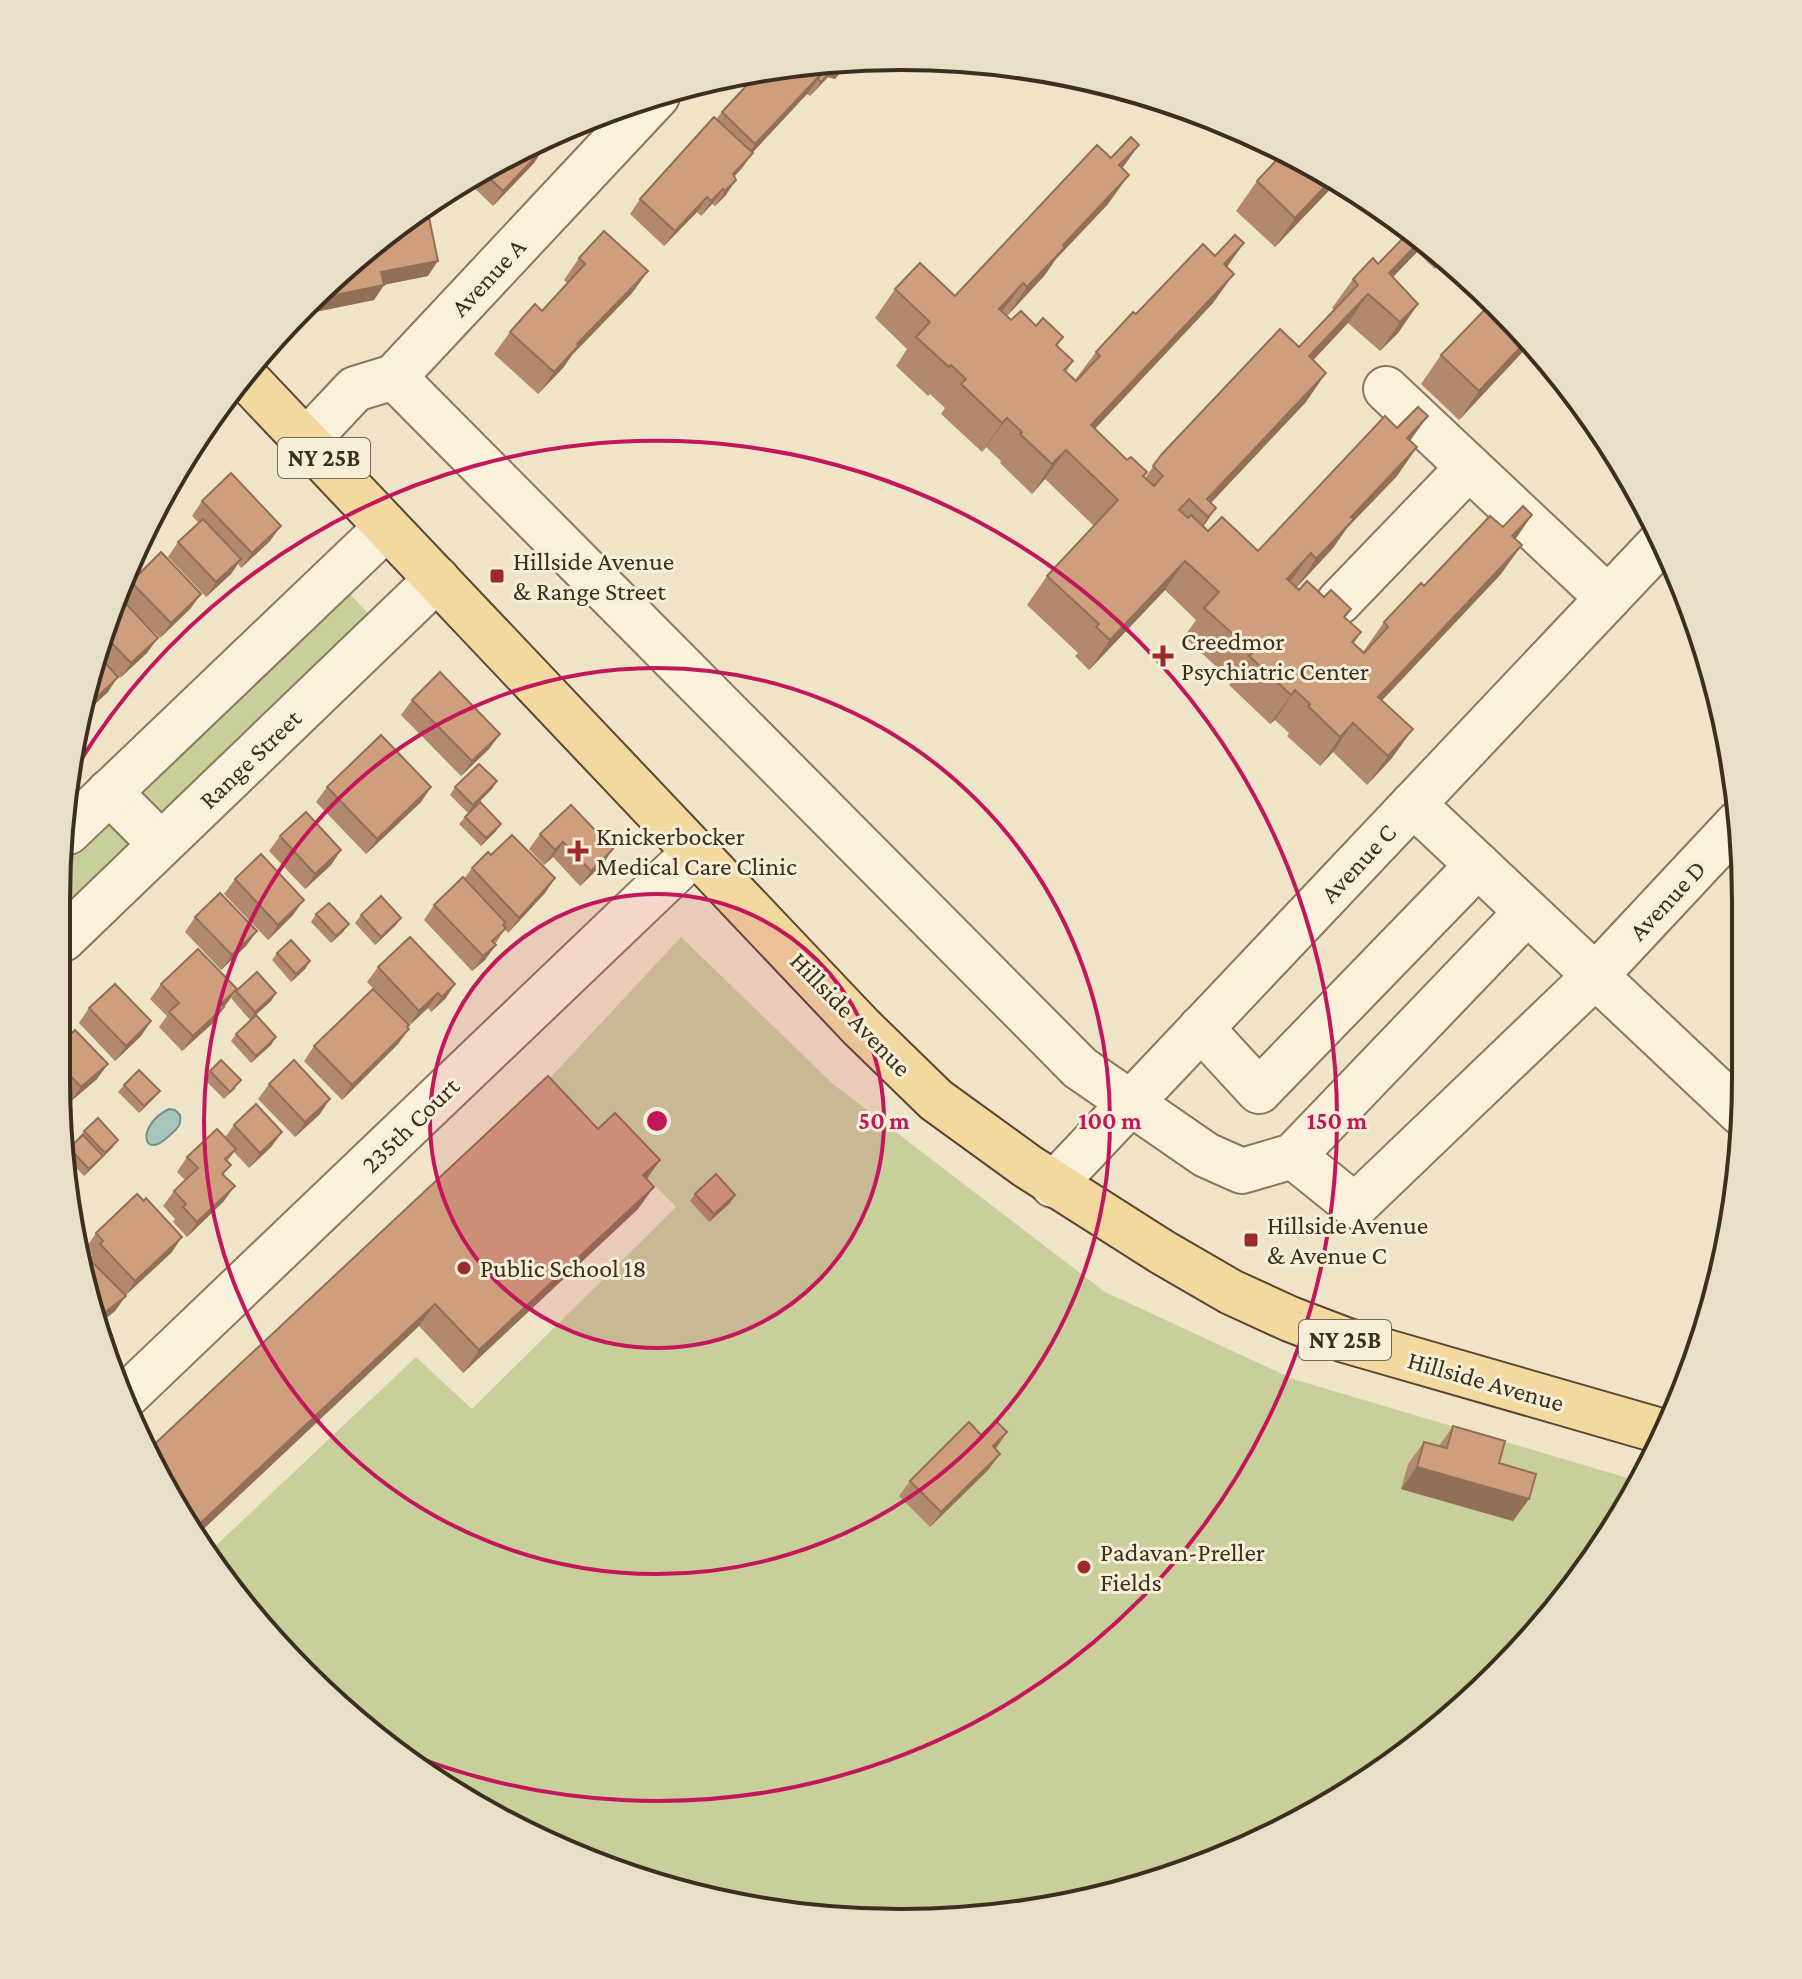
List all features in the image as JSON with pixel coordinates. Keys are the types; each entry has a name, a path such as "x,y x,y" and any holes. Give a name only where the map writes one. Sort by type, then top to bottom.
{"main road":[{"name":"Hillside Avenue","path":"251,383 900,1067 936,1100 1053,1185 1231,1292 1345,1340 1654,1429"}],"street":[{"name":"Avenue A","path":"307,440 355,389 394,377 643,111"},
{"path":"394,377 1080,1068 1206,1155 1242,1171 1293,1156 1527,912"},
{"path":"1386,389 1608,598"},
{"path":"1339,602 1469,467"},
{"path":"74,826 386,528"},
{"name":"Avenue C","path":"1053,1185 1654,550"},
{"name":"Range Street","path":"70,932 437,579"},
{"path":"109,792 161,844"},
{"path":"1413,804 1731,1104"},
{"name":"Avenue D","path":"1293,1156 1355,1206 1595,976 1729,833"},
{"name":"235th Court","path":"131,1391 695,852"},
{"path":"1201,1028 1259,1091 1478,865"}],"green space":[{"path":"349,593 375,621 167,818 141,790"},
{"path":"111,818 136,843 70,906 72,855"},
{"name":"Padavan-Preller Fields","path":"681,937 833,1084 1105,1292 1293,1379 1629,1478 1592,1540 1560,1584 1489,1666 1449,1703 1363,1769 1316,1798 1219,1846 1116,1881 1063,1893 1009,1902 901,1909 793,1902 686,1881 634,1865 583,1846 485,1798 395,1737 313,1666 276,1626 215,1547 416,1357 472,1409 676,1207 550,1078"}],"water":[{"path":"169,1109 180,1115 178,1127 160,1143 148,1143 147,1131 151,1124"}],"building":[{"path":"821,74 755,144 722,112 747,85"},
{"path":"714,117 753,153 733,174 736,180 725,191 723,189 711,201 707,197 675,231 640,199"},
{"path":"1131,137 1139,145 1119,165 1129,175 1027,287 1023,283 999,309 1011,320 1021,311 1036,326 1043,318 1063,337 1056,345 1073,361 1064,370 1076,381 1100,356 1096,352 1133,312 1136,314 1203,244 1215,256 1235,235 1244,243 1224,264 1234,274 1091,425 1127,460 1131,457 1147,472 1143,476 1154,486 1163,476 1153,466 1162,454 1280,329 1299,347 1358,285 1353,279 1373,258 1378,264 1403,239 1414,247 1389,273 1418,304 1400,322 1368,294 1309,356 1326,373 1207,499 1216,508 1208,517 1189,499 1179,510 1188,518 1191,515 1208,531 1222,517 1258,551 1385,416 1397,428 1418,407 1428,416 1407,438 1417,447 1316,559 1311,553 1287,579 1299,590 1307,581 1324,597 1331,590 1351,609 1344,617 1361,632 1352,642 1364,653 1388,627 1384,622 1421,583 1424,586 1490,516 1503,527 1523,506 1532,515 1512,536 1522,545 1378,697 1413,729 1388,756 1353,723 1340,737 1295,690 1291,695 1249,656 1253,652 1204,608 1219,592 1185,561 1110,640 1096,627 1099,624 1047,576 1118,500 1066,450 1052,464 1007,418 1002,423 961,384 966,379 916,337 930,322 895,289 920,263 955,296 1097,145 1111,158"},
{"path":"539,153 503,191 490,179"},
{"path":"1277,160 1325,187 1295,218 1257,181"},
{"path":"429,217 438,261 381,272 384,285 332,296"},
{"path":"604,231 648,271 554,372 510,332 535,304 542,311 585,264 579,258"},
{"path":"1485,309 1520,347 1479,391 1441,355"},
{"path":"231,473 281,526 252,553 202,501"},
{"path":"203,519 241,559 216,582 178,542"},
{"path":"161,552 201,594 171,623 133,584"},
{"path":"125,603 158,638 131,663 111,643"},
{"path":"105,663 118,677 95,699"},
{"path":"440,672 500,734 472,761 412,700"},
{"path":"381,735 431,787 377,839 327,787"},
{"path":"479,764 497,781 473,805 455,787"},
{"path":"480,802 501,824 486,838 465,817"},
{"path":"571,805 613,849 591,871 563,842 555,850 540,834"},
{"path":"306,812 341,850 315,874 280,836"},
{"path":"512,835 555,878 519,918 472,868"},
{"path":"261,854 304,900 278,925 235,879"},
{"path":"463,877 505,922 503,925 506,928 492,941 496,945 483,956 434,905"},
{"path":"220,893 257,931 232,955 195,917"},
{"path":"381,896 401,918 381,937 361,915"},
{"path":"329,903 349,924 336,936 316,914"},
{"path":"410,937 455,984 442,997 438,993 419,1011 378,967"},
{"path":"291,940 310,961 296,974 277,953"},
{"path":"198,949 237,989 221,1004 224,1007 193,1036 169,1012 179,1003 161,984"},
{"path":"257,972 276,993 255,1012 236,991"},
{"path":"115,984 151,1021 126,1046 89,1008"},
{"path":"373,989 409,1025 409,1029 352,1085 314,1046"},
{"path":"256,1015 276,1037 256,1056 236,1034"},
{"path":"75,1030 108,1064 81,1087 70,1076 70,1035"},
{"path":"221,1060 241,1080 230,1092 210,1071"},
{"path":"294,1060 330,1099 305,1122 269,1084"},
{"path":"139,1070 160,1091 144,1106 124,1085"},
{"name":"Public School 18","path":"548,1076 598,1129 615,1113 660,1160 643,1175 654,1187 479,1350 435,1304 200,1524 155,1444"},
{"path":"256,1104 282,1132 260,1153 234,1125"},
{"path":"98,1118 118,1140 105,1153 84,1131"},
{"path":"217,1129 236,1149 225,1159 231,1165 222,1174 235,1186 197,1222 174,1191 198,1168 187,1157"},
{"path":"83,1135 103,1156 89,1169 74,1153 73,1144"},
{"path":"716,1174 735,1195 714,1214 695,1194"},
{"path":"137,1194 144,1201 146,1198 182,1237 135,1281 100,1244 103,1241 96,1233"},
{"path":"91,1261 126,1296 104,1313"},
{"path":"996,1421 1007,1432 993,1446 1000,1454 941,1512 910,1481 969,1422 981,1435"},
{"path":"1453,1426 1505,1441 1499,1463 1536,1474 1529,1499 1417,1467 1424,1442 1447,1448"}],"place":[{"name":"Hillside Avenue & Range Street","path":"497,576"},
{"name":"Creedmor Psychiatric Center","path":"1163,656"},
{"name":"Knickerbocker Medical Care Clinic","path":"578,851"},
{"name":"Hillside Avenue & Avenue C","path":"1251,1240"},
{"name":"Public School 18","path":"464,1268"},
{"name":"Padavan-Preller Fields","path":"1084,1567"}]}
